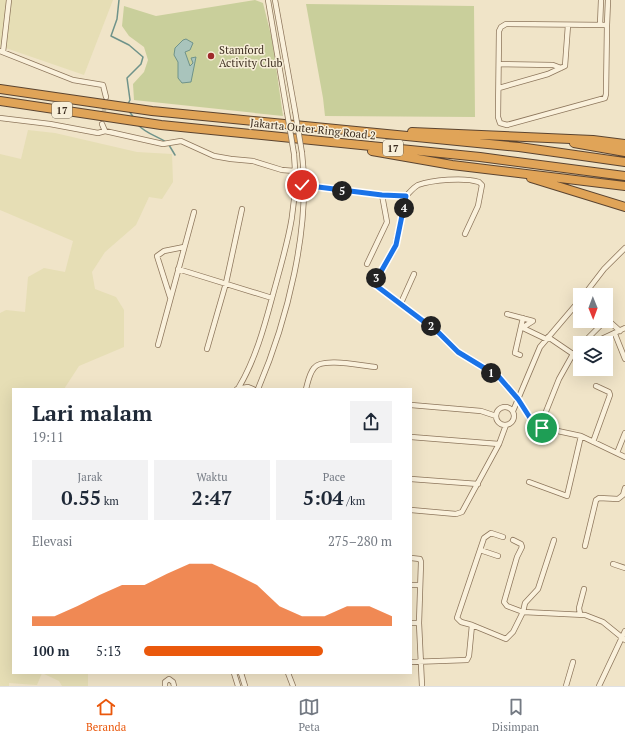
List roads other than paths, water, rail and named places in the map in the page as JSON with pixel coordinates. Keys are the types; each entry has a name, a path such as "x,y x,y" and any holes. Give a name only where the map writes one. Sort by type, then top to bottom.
{"highway":[{"name":"Jakarta Outer Ring Road 2","path":"0,89 152,111 519,147 625,162"},
{"name":"Jakarta Outer Ring Road 2","path":"0,101 161,125 543,164 625,176"},
{"path":"321,128 538,137 625,144"},
{"path":"538,137 625,152"},
{"path":"305,139 452,165 625,186"},
{"path":"511,172 625,207"}],"street":[{"path":"9,0 2,51 73,80 103,84 106,97"},
{"path":"238,388 256,350 291,228 295,171 294,154 268,0"},
{"path":"258,388 272,354 287,305 301,229 302,153 275,0"},
{"path":"600,25 601,0"},
{"path":"607,25 503,25 500,30 498,88 498,117 500,123 503,124 602,100 606,94 608,0"},
{"path":"498,88 548,74 566,65 568,25"},
{"path":"499,64 553,65 561,68"},
{"path":"0,118 50,124 98,133 105,131 168,144 181,141 202,151 231,160 254,161 282,170 295,171"},
{"path":"102,124 105,131"},
{"path":"465,234 478,206 482,185 480,182 456,179 419,185 413,188 406,196 396,245 374,282 376,286 439,333 458,352 499,377 539,427 581,436 625,457"},
{"path":"302,185 382,195 406,196"},
{"path":"367,264 387,222 382,195"},
{"path":"207,349 226,283 242,209"},
{"path":"158,345 194,212"},
{"path":"170,297 157,256 164,251 184,247"},
{"path":"589,288 604,269 625,248"},
{"path":"178,269 272,298"},
{"path":"400,303 414,274"},
{"path":"412,510 459,513 464,510 499,444 506,425 513,420 513,411 532,364 547,338 573,309"},
{"path":"506,314 533,321 522,328"},
{"path":"520,355 515,353 522,328 523,318"},
{"path":"590,336 605,322 610,322 620,331"},
{"path":"522,328 547,338 573,354 555,387 543,420"},
{"path":"610,336 625,328"},
{"path":"615,334 625,359"},
{"path":"306,388 312,370 320,364 332,363 376,367"},
{"path":"593,442 610,395 609,392 596,386"},
{"path":"412,405 481,411 496,416 500,424 506,425"},
{"path":"496,416 501,408 507,408 513,411"},
{"path":"618,453 625,433"},
{"path":"529,482 567,496 581,436"},
{"path":"412,438 499,444"},
{"path":"412,479 478,484"},
{"path":"585,546 596,500 599,498 618,500 623,495 625,488"},
{"path":"503,537 494,534 487,534 480,550 457,618 461,622 506,639 513,632 523,612 525,603 538,589 554,540"},
{"path":"513,540 521,544 522,547 517,557 504,602 508,606 523,612 580,614 603,622 623,639"},
{"path":"480,550 498,556"},
{"path":"412,558 420,560 422,686"},
{"path":"614,564 625,568"},
{"path":"412,586 420,585"},
{"path":"580,614 579,608 584,589"},
{"path":"412,623 420,623"},
{"path":"412,662 467,660 469,656 472,625"},
{"path":"599,686 623,639 625,631"},
{"path":"566,686 573,662"},
{"path":"234,674 238,686"},
{"path":"241,674 245,686"},
{"path":"288,674 293,686"},
{"path":"164,686 165,682 169,679 174,682 174,686"}],"water":[{"path":"186,39 193,43 190,50 185,52 190,66 193,63 191,58 196,57 191,82 182,83 178,78 178,62 174,55 175,48"}],"waterway":[{"path":"119,0 117,19 111,36 129,45 143,57 141,64 127,78 130,100 128,104"},
{"path":"129,111 134,118"},
{"path":"138,125 166,142"},
{"path":"169,145 175,155"}],"tunnel":[{"path":"103,118 105,102"}],"place":[{"name":"Stamford Activity Club","path":"211,56"}]}
